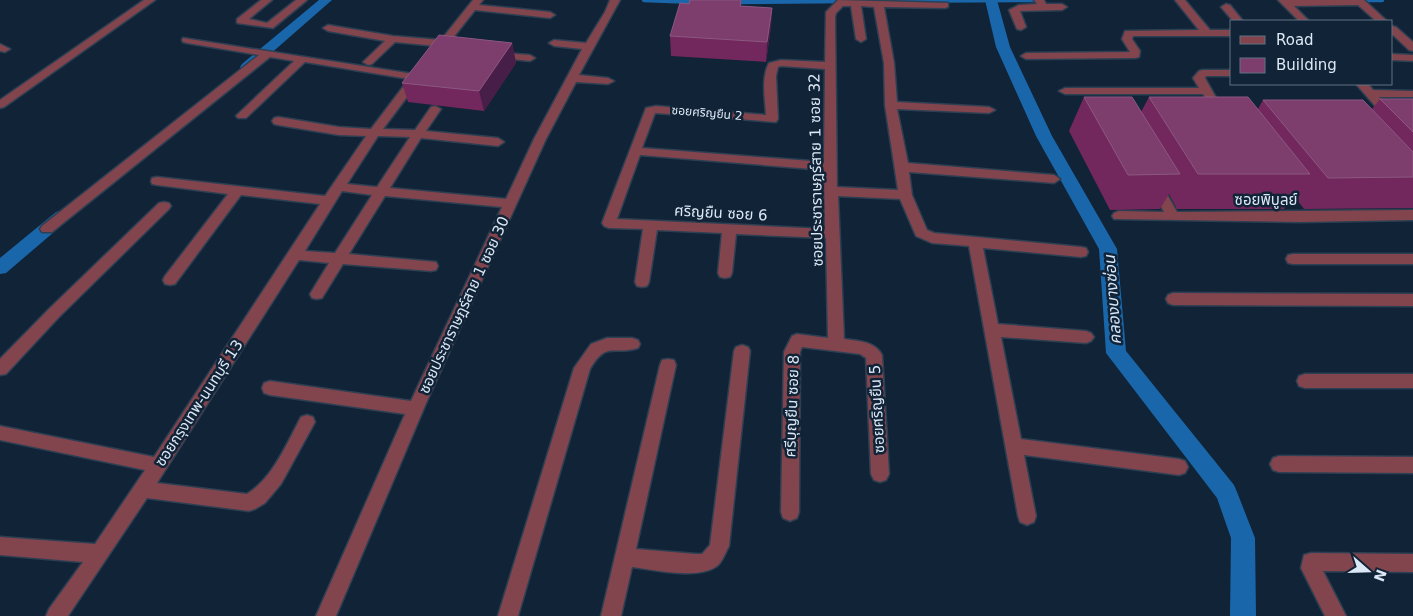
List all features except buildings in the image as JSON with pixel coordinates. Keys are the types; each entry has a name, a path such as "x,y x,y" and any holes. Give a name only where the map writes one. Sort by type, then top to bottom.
{"street":[{"path":"0,105 150,0"},
{"path":"267,0 241,21 269,26 302,0"},
{"path":"1180,0 1207,33"},
{"name":"ซอยประชาราษฎร์สาย 1 ซอย 30","path":"326,616 416,409 540,139 589,46 610,12 614,1"},
{"path":"842,2 856,4 945,5"},
{"name":"ซอยประชาราษฎร์สาย 1 ซอย 32","path":"836,345 830,166 830,17 832,12 842,2"},
{"path":"1285,2 1303,20"},
{"path":"1285,2 1360,2 1381,20"},
{"path":"1021,27 1014,13 1015,9 1041,3 1062,7"},
{"path":"475,4 550,15"},
{"name":"ซอยกรุงเทพ-นนทบุรี 13","path":"56,616 100,554 375,132 422,69 443,47 475,4"},
{"path":"856,4 861,39"},
{"path":"879,4 889,63 891,106 905,195 918,228 925,236 1081,252"},
{"path":"1226,7 1237,20"},
{"path":"328,28 443,47"},
{"path":"1393,30 1413,48"},
{"path":"1026,56 1130,56 1136,53 1127,39 1129,33 1230,33"},
{"path":"368,62 393,39"},
{"path":"187,40 302,59 422,69"},
{"path":"554,42 589,46"},
{"path":"48,229 263,53"},
{"path":"484,54 530,58"},
{"path":"1393,58 1413,58"},
{"path":"242,116 302,59"},
{"name":"ซอยศริญยืน 2","path":"609,223 650,110 772,119 770,76 773,65 781,63 831,66"},
{"path":"1230,73 1203,73 1199,78 1215,105 1228,109 1237,109"},
{"path":"573,78 608,81"},
{"path":"1363,85 1413,142"},
{"path":"1065,91 1206,91"},
{"path":"1370,93 1413,94"},
{"path":"891,106 989,110"},
{"path":"317,294 416,134 435,109"},
{"path":"1364,110 1384,110"},
{"path":"278,121 339,131 416,134 498,142"},
{"path":"643,152 830,166"},
{"path":"902,167 1054,179"},
{"path":"1148,173 1173,216"},
{"path":"157,181 238,190 334,194 382,191 510,204"},
{"path":"170,280 238,190"},
{"path":"832,191 905,195"},
{"path":"1288,201 1300,217"},
{"path":"0,369 54,313 164,206"},
{"name":"ซอยพิบูลย์","path":"1119,216 1300,217 1413,215"},
{"name":"ศริญยืน ซอย 6","path":"609,223 832,234"},
{"path":"642,282 651,225"},
{"path":"725,273 728,230"},
{"path":"975,242 1027,516"},
{"path":"296,255 431,266"},
{"path":"1293,258 1413,259"},
{"path":"1173,299 1413,300"},
{"path":"993,330 1086,337"},
{"name":"ศรีบุญยืน ซอย 8","path":"790,512 792,352 797,340 836,345"},
{"path":"508,616 582,368 592,351 598,346 632,344"},
{"name":"ซอยศริญยืน 5","path":"836,345 864,348 874,355 880,474"},
{"path":"625,557 701,564 715,557 719,546 742,351"},
{"path":"611,616 668,365"},
{"path":"1305,381 1413,381"},
{"path":"270,388 416,409"},
{"path":"142,489 249,503 257,499 271,484 307,422"},
{"path":"0,433 157,465"},
{"path":"1014,446 1179,467"},
{"path":"1279,464 1413,464"},
{"path":"0,546 100,554"},
{"path":"1336,616 1311,568 1311,562 1413,564"}],"waterway":[{"path":"247,67 326,0"},
{"path":"644,0 697,2"},
{"name":"คลองบางซ่อน","path":"991,0 1003,47 1044,136 1108,249 1116,353 1226,492 1243,538 1243,616"},
{"path":"854,1 1038,0"},
{"path":"1357,0 1382,0"},
{"path":"734,2 845,1"},
{"path":"0,268 62,216"}]}
